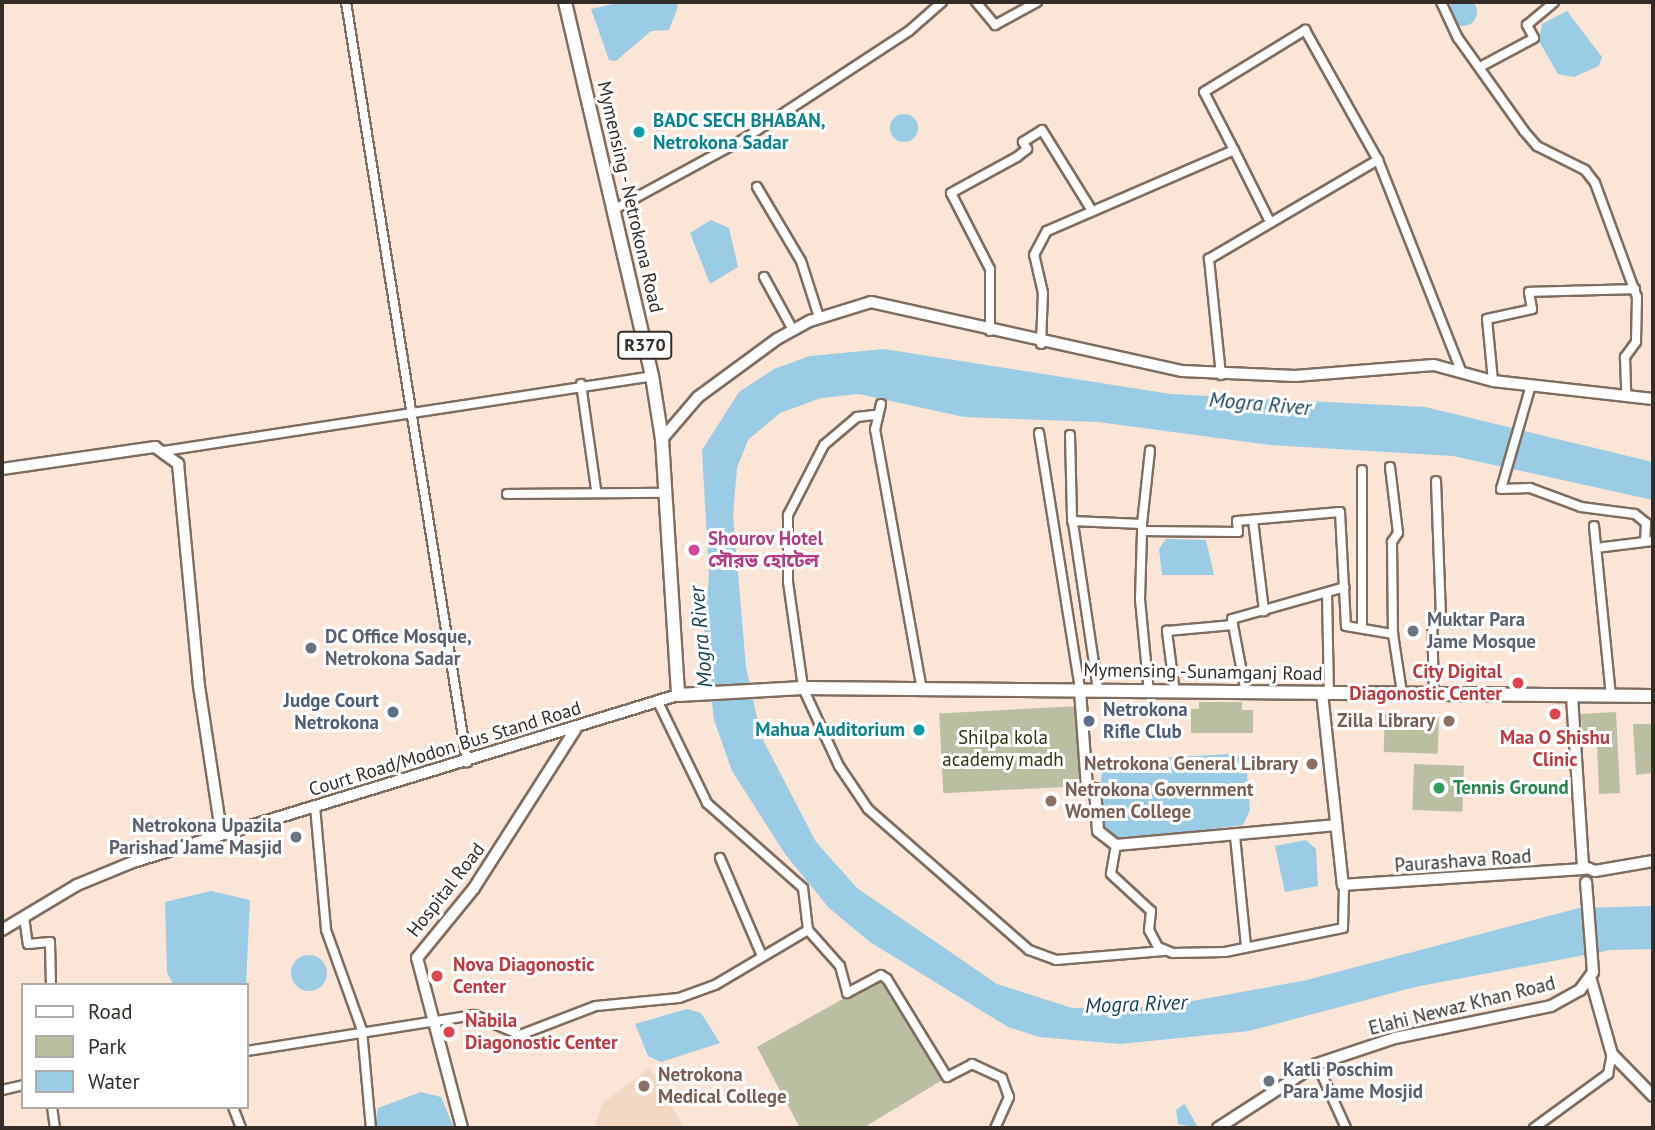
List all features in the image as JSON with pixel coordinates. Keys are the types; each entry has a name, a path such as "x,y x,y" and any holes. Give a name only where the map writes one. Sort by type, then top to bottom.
{"main road":[{"name":"Mymensing - Netrokona Road","path":"565,2 652,376 663,439 678,695"},
{"name":"Mymensing -Sunamganj Road","path":"678,695 799,688 1653,696"}],"street":[{"path":"346,2 467,762"},
{"path":"613,210 744,139 909,31 942,2"},
{"path":"976,2 995,25 1037,2"},
{"path":"1441,2 1480,67 1537,146 1585,170 1595,183 1635,289 1636,342 1625,357 1626,392"},
{"path":"1480,67 1534,38 1527,25 1554,2"},
{"path":"1269,220 1204,92 1306,30 1378,160 1460,368"},
{"path":"990,331 990,269 951,193 1017,157 1027,149 1023,142 1042,130 1091,209"},
{"path":"1041,344 1043,293 1035,246 1047,231 1091,209 1234,150"},
{"path":"1221,375 1208,265 1269,220 1378,160"},
{"path":"757,187 801,261 819,317"},
{"path":"764,277 793,330"},
{"path":"1493,381 1487,319 1532,309 1529,292 1635,289"},
{"path":"663,439 698,397 793,330 819,317 871,302 899,304 1041,344 1221,375 1460,368 1493,381 1626,392 1653,399"},
{"path":"2,469 126,450 164,452 581,384 652,376"},
{"path":"581,384 596,490"},
{"path":"1531,385 1501,489 1530,488 1581,507 1635,514 1646,523 1649,541 1596,548"},
{"path":"881,404 874,415 922,690"},
{"path":"874,415 858,417 824,446 788,515 788,582 799,688 839,766 868,809 1029,950 1056,960 1164,951 1192,953 1246,947 1343,928 1344,886 1334,825 1326,693 1328,593"},
{"path":"1039,433 1080,690 1087,788 1094,789 1098,831 1116,845 1334,825"},
{"path":"1070,435 1072,521 1098,689"},
{"path":"1149,693 1140,612 1142,528 1150,450"},
{"path":"164,452 181,472 199,687 221,831"},
{"path":"1390,467 1398,533 1392,542 1393,634 1402,693"},
{"path":"1362,470 1362,626"},
{"path":"1434,694 1432,618 1441,617 1436,481"},
{"path":"506,494 596,490 666,493"},
{"path":"1072,521 1142,528 1238,532 1237,521 1340,512 1346,626 1362,626 1393,634"},
{"path":"1253,520 1264,611"},
{"path":"1594,526 1611,696"},
{"path":"1246,693 1232,619 1345,587"},
{"path":"1175,693 1167,631 1233,625"},
{"name":"Court Road/Modon Bus Stand Road","path":"2,930 77,885 221,831 575,730 678,695"},
{"path":"1534,1128 1608,1074 1612,1054 1591,980 1593,966 1572,696"},
{"path":"657,701 708,803 803,888 808,930 839,966 847,993 881,975 887,979 947,1077 972,1064 1002,1078 1009,1097 995,1128"},
{"name":"Hospital Road","path":"462,1128 417,966 421,951 474,888 575,730"},
{"path":"315,806 333,962 362,1030 371,1128"},
{"path":"1235,836 1246,947"},
{"path":"1116,845 1111,874 1150,911 1146,923 1164,951"},
{"path":"720,858 762,956"},
{"name":"Paurashava Road","path":"1344,886 1585,869 1653,861"},
{"path":"24,917 28,944 51,944 51,983"},
{"path":"248,1051 362,1030 474,1015 520,1035 596,1006 679,998 808,930"},
{"name":"Elahi Newaz Khan Road","path":"1218,1128 1317,1064 1395,1038 1556,1004 1591,980"},
{"path":"1612,1054 1653,1096"},
{"path":"1317,1064 1346,1128"},
{"path":"2,1090 21,1085"},
{"path":"52,1109 55,1128"},
{"path":"234,1109 242,1128"}],"shaded area":[{"name":"Netrokona Medical College","path":"650,1068 684,1128 595,1128 602,1104"}],"green space":[{"path":"1199,702 1242,702 1242,710 1253,710 1253,733 1191,733 1191,709 1199,709"},
{"name":"Shilpa kola academy madh","path":"1080,706 1084,786 943,793 939,713"},
{"path":"1616,712 1620,793 1599,794 1597,743 1583,744 1581,714"},
{"path":"1385,714 1439,716 1438,754 1384,752"},
{"path":"1633,724 1653,724 1653,773 1636,775"},
{"name":"Tennis Ground","path":"1414,764 1464,766 1462,812 1412,810"},
{"path":"882,977 944,1079 863,1128 800,1128 757,1047"}],"water":[{"path":"1458,-1 1468,-1 1476,7 1476,17 1468,25 1458,25 1450,17 1450,7"},
{"path":"622,2 676,2 678,7 669,30 651,31 616,61 609,60 591,9"},
{"path":"1567,11 1602,57 1599,66 1574,77 1558,74 1539,41 1542,24"},
{"path":"904,114 914,118 918,128 914,138 904,142 894,138 890,128 894,118"},
{"path":"711,220 729,228 738,267 710,284 690,233"},
{"name":"Mogra River","path":"884,349 1171,394 1425,407 1653,462 1653,500 1453,456 1270,445 1098,422 964,417 859,394 821,398 780,413 748,440 737,468 733,515 746,667 761,736 816,842 857,888 997,984 1072,1008 1159,1007 1307,980 1579,908 1653,906 1653,949 1611,950 1415,987 1249,1031 1120,1044 1039,1037 1008,1027 870,942 829,908 785,854 732,771 714,720 704,635 709,576 702,450 739,392 774,369 810,356"},
{"path":"1166,539 1206,540 1214,575 1162,575 1159,549"},
{"path":"1230,754 1239,756 1247,773 1250,810 1243,825 1120,840 1102,829 1097,807 1104,761"},
{"path":"1306,840 1316,849 1318,886 1285,892 1275,846"},
{"path":"211,891 250,900 246,983 173,983 167,973 165,902"},
{"path":"309,955 322,960 327,973 322,986 309,991 296,986 291,973 296,960"},
{"path":"687,1009 701,1013 720,1043 661,1062 648,1056 635,1024"},
{"path":"421,1092 441,1097 454,1128 374,1128 378,1108"},
{"path":"1184,1104 1198,1128 1178,1124 1176,1110"}],"place":[{"name":"BADC SECH BHABAN, Netrokona Sadar","path":"639,132"},
{"name":"Shourov Hotel সৌরভ হোটেল","path":"694,550"},
{"name":"Muktar Para Jame Mosque","path":"1413,631"},
{"name":"DC Office Mosque, Netrokona Sadar","path":"311,648"},
{"name":"City Digital Diagonostic Center","path":"1518,683"},
{"name":"Judge Court Netrokona","path":"393,712"},
{"name":"Maa O Shishu Clinic","path":"1555,714"},
{"name":"Netrokona Rifle Club","path":"1089,721"},
{"name":"Zilla Library","path":"1449,721"},
{"name":"Mahua Auditorium","path":"919,730"},
{"name":"Netrokona General Library","path":"1312,764"},
{"name":"Tennis Ground","path":"1439,788"},
{"name":"Netrokona Government Women College","path":"1051,801"},
{"name":"Netrokona Upazila Parishad Jame Masjid","path":"296,837"},
{"name":"Nova Diagonostic Center","path":"437,976"},
{"name":"Nabila Diagonostic Center","path":"449,1032"},
{"name":"Katli Poschim Para Jame Mosjid","path":"1269,1081"},
{"name":"Netrokona Medical College","path":"644,1086"}]}
